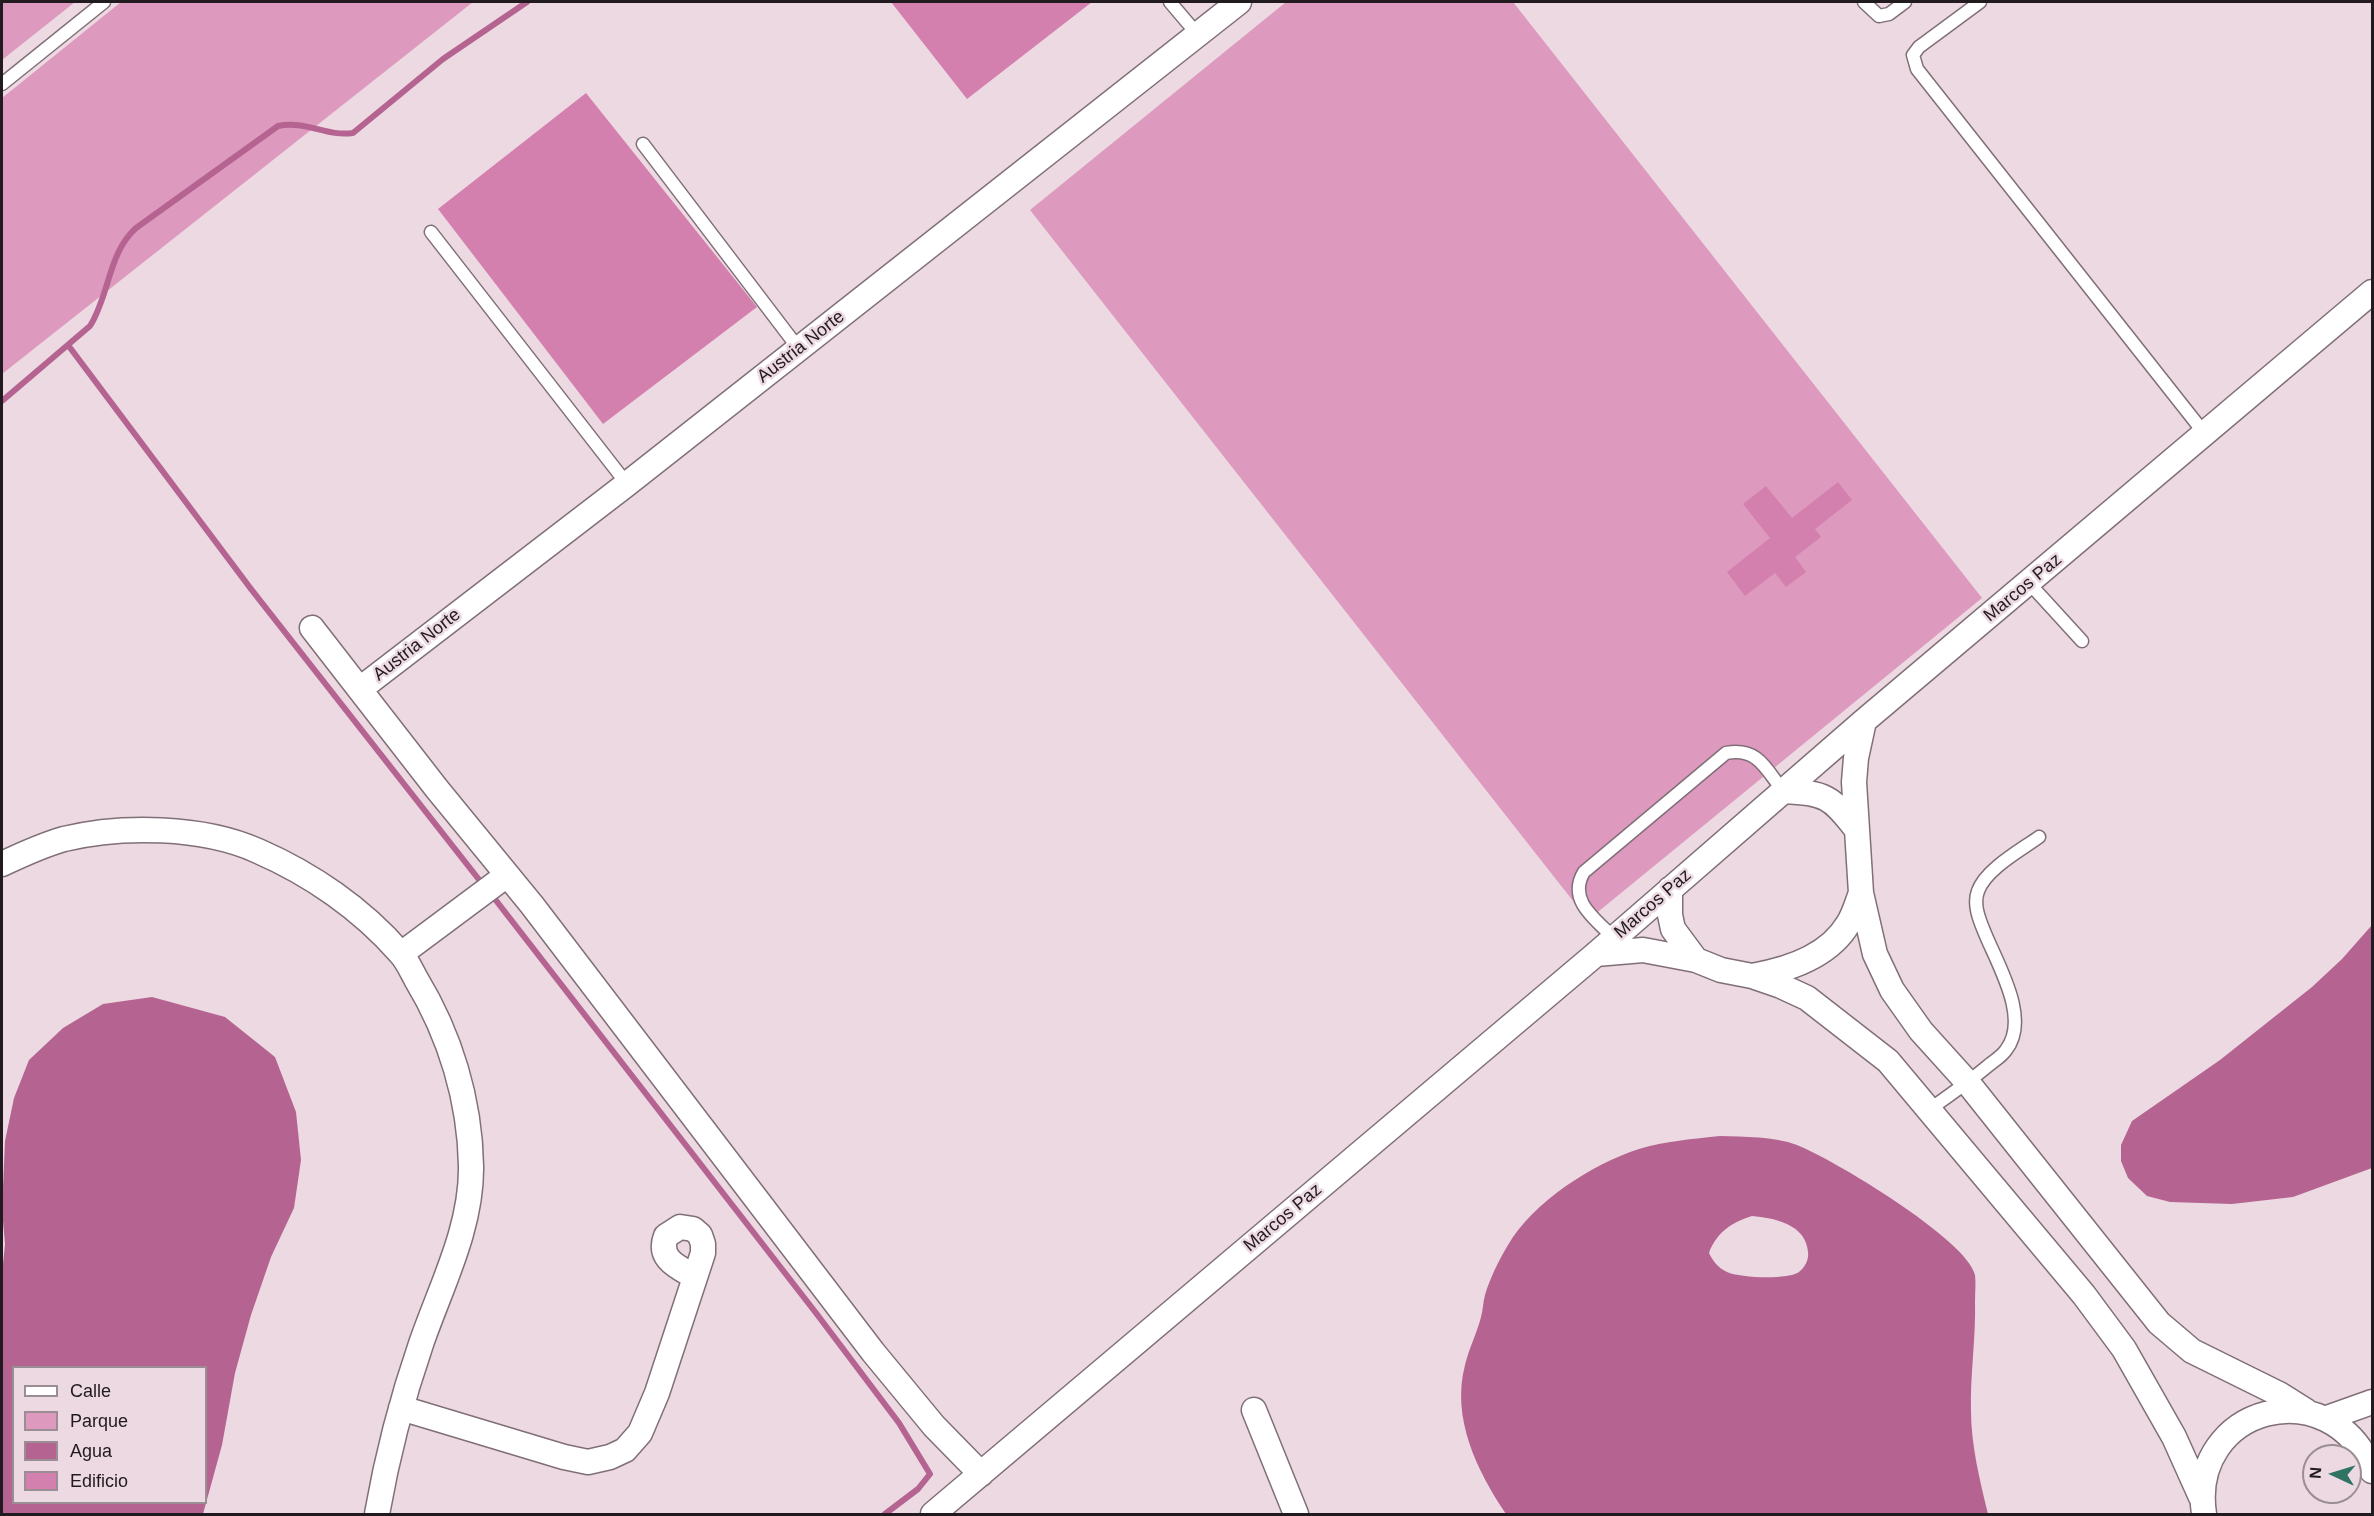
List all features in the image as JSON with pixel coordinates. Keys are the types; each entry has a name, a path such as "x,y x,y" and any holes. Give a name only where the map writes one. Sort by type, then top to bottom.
{"street":[{"name":"Austria Norte","path":"360,689 800,349 1239,2"},
{"name":"Marcos Paz","path":"933,1515 1596,954 1864,721 2373,292"},
{"path":"312,628 502,878 873,1352 934,1426 981,1474"},
{"path":"1864,721 1856,758 1854,782 1861,893 1875,954 1892,990 1921,1031 1968,1083 2159,1323 2192,1351 2361,1437 2373,1471"},
{"path":"1783,791 1824,796 1839,806 1857,830"},
{"path":"2,864 63,839 110,831 141,830 219,838 257,850 325,887 355,910 401,954 445,1033 460,1081 467,1119 471,1167 468,1207 401,1408 377,1515"},
{"path":"401,954 502,878"},
{"path":"1671,889 1670,915 1673,929 1696,960"},
{"path":"1752,976 1777,972 1813,956 1836,938 1848,924 1861,893"},
{"path":"1596,954 1643,950 1696,960 1721,970 1752,976 1807,998 1888,1061 2084,1295 2124,1349 2174,1437 2202,1506"},
{"path":"401,1408 564,1457 588,1462 610,1457 625,1450 640,1433 657,1393 695,1277"},
{"path":"2202,1506 2205,1472 2217,1448 2234,1430 2256,1416 2280,1410 2316,1415 2373,1402"},
{"path":"1254,1410 1296,1515"}],"lane":[{"path":"2,84 104,2"},
{"path":"1170,2 1198,35"},
{"path":"1864,2 1879,16 1889,14 1905,2"},
{"path":"1980,2 1919,47 1913,55 1917,69 2205,434"},
{"path":"643,144 800,349"},
{"path":"431,231 627,484"},
{"path":"2029,583 2082,641"},
{"path":"1614,938 1580,903 1577,893 1578,882 1584,872 1726,753 1738,750 1751,753 1759,759 1783,791"},
{"path":"1930,1109 1968,1083 2006,1051 2013,1037 2016,1024 2013,1002 1979,919 1976,901 1978,890 1998,866 2039,837"}],"green space":[{"path":"2,2 75,2 2,60"},
{"path":"121,2 473,2 2,374 2,98"},
{"path":"1286,2 1513,2 1982,598 1588,920 1030,210"}],"water":[{"path":"2372,925 2372,1168 2293,1197 2232,1204 2170,1202 2147,1196 2128,1178 2121,1161 2121,1145 2132,1121 2220,1060 2312,987 2342,959"},
{"path":"152,997 225,1017 275,1057 296,1112 301,1160 294,1208 271,1257 251,1315 235,1373 222,1445 207,1499 207,1366 12,1366 12,1504 206,1504 203,1514 2,1514 2,1274 5,1244 2,1210 5,1141 14,1098 29,1060 63,1028 103,1004"},
{"path":"1720,1136 1769,1138 1797,1145 1814,1153 1866,1183 1925,1222 1967,1260 1975,1275 1971,1424 1976,1463 1988,1514 1506,1514 1485,1480 1469,1443 1461,1405 1467,1359 1482,1314 1487,1289 1501,1257 1532,1214 1565,1186 1602,1164 1649,1146","holes":["1761,1217 1788,1224 1802,1235 1806,1242 1808,1255 1806,1263 1799,1272 1775,1277 1742,1276 1727,1272 1714,1261 1709,1253 1720,1234 1745,1218"]}],"building":[{"path":"891,2 1092,2 967,99"},
{"path":"586,93 757,307 603,424 438,209"},
{"path":"1838,482 1852,500 1815,529 1821,537 1795,557 1806,572 1786,587 1775,573 1745,596 1727,572 1770,538 1743,504 1766,486 1792,518"}],"waterway":[{"path":"2,401 90,326 97,314 120,249 136,228 278,126 298,125 334,133 353,133 443,59 527,2"},
{"path":"68,345 251,589 484,886"},
{"path":"491,894 899,1423 930,1474 918,1489 885,1514"}]}
